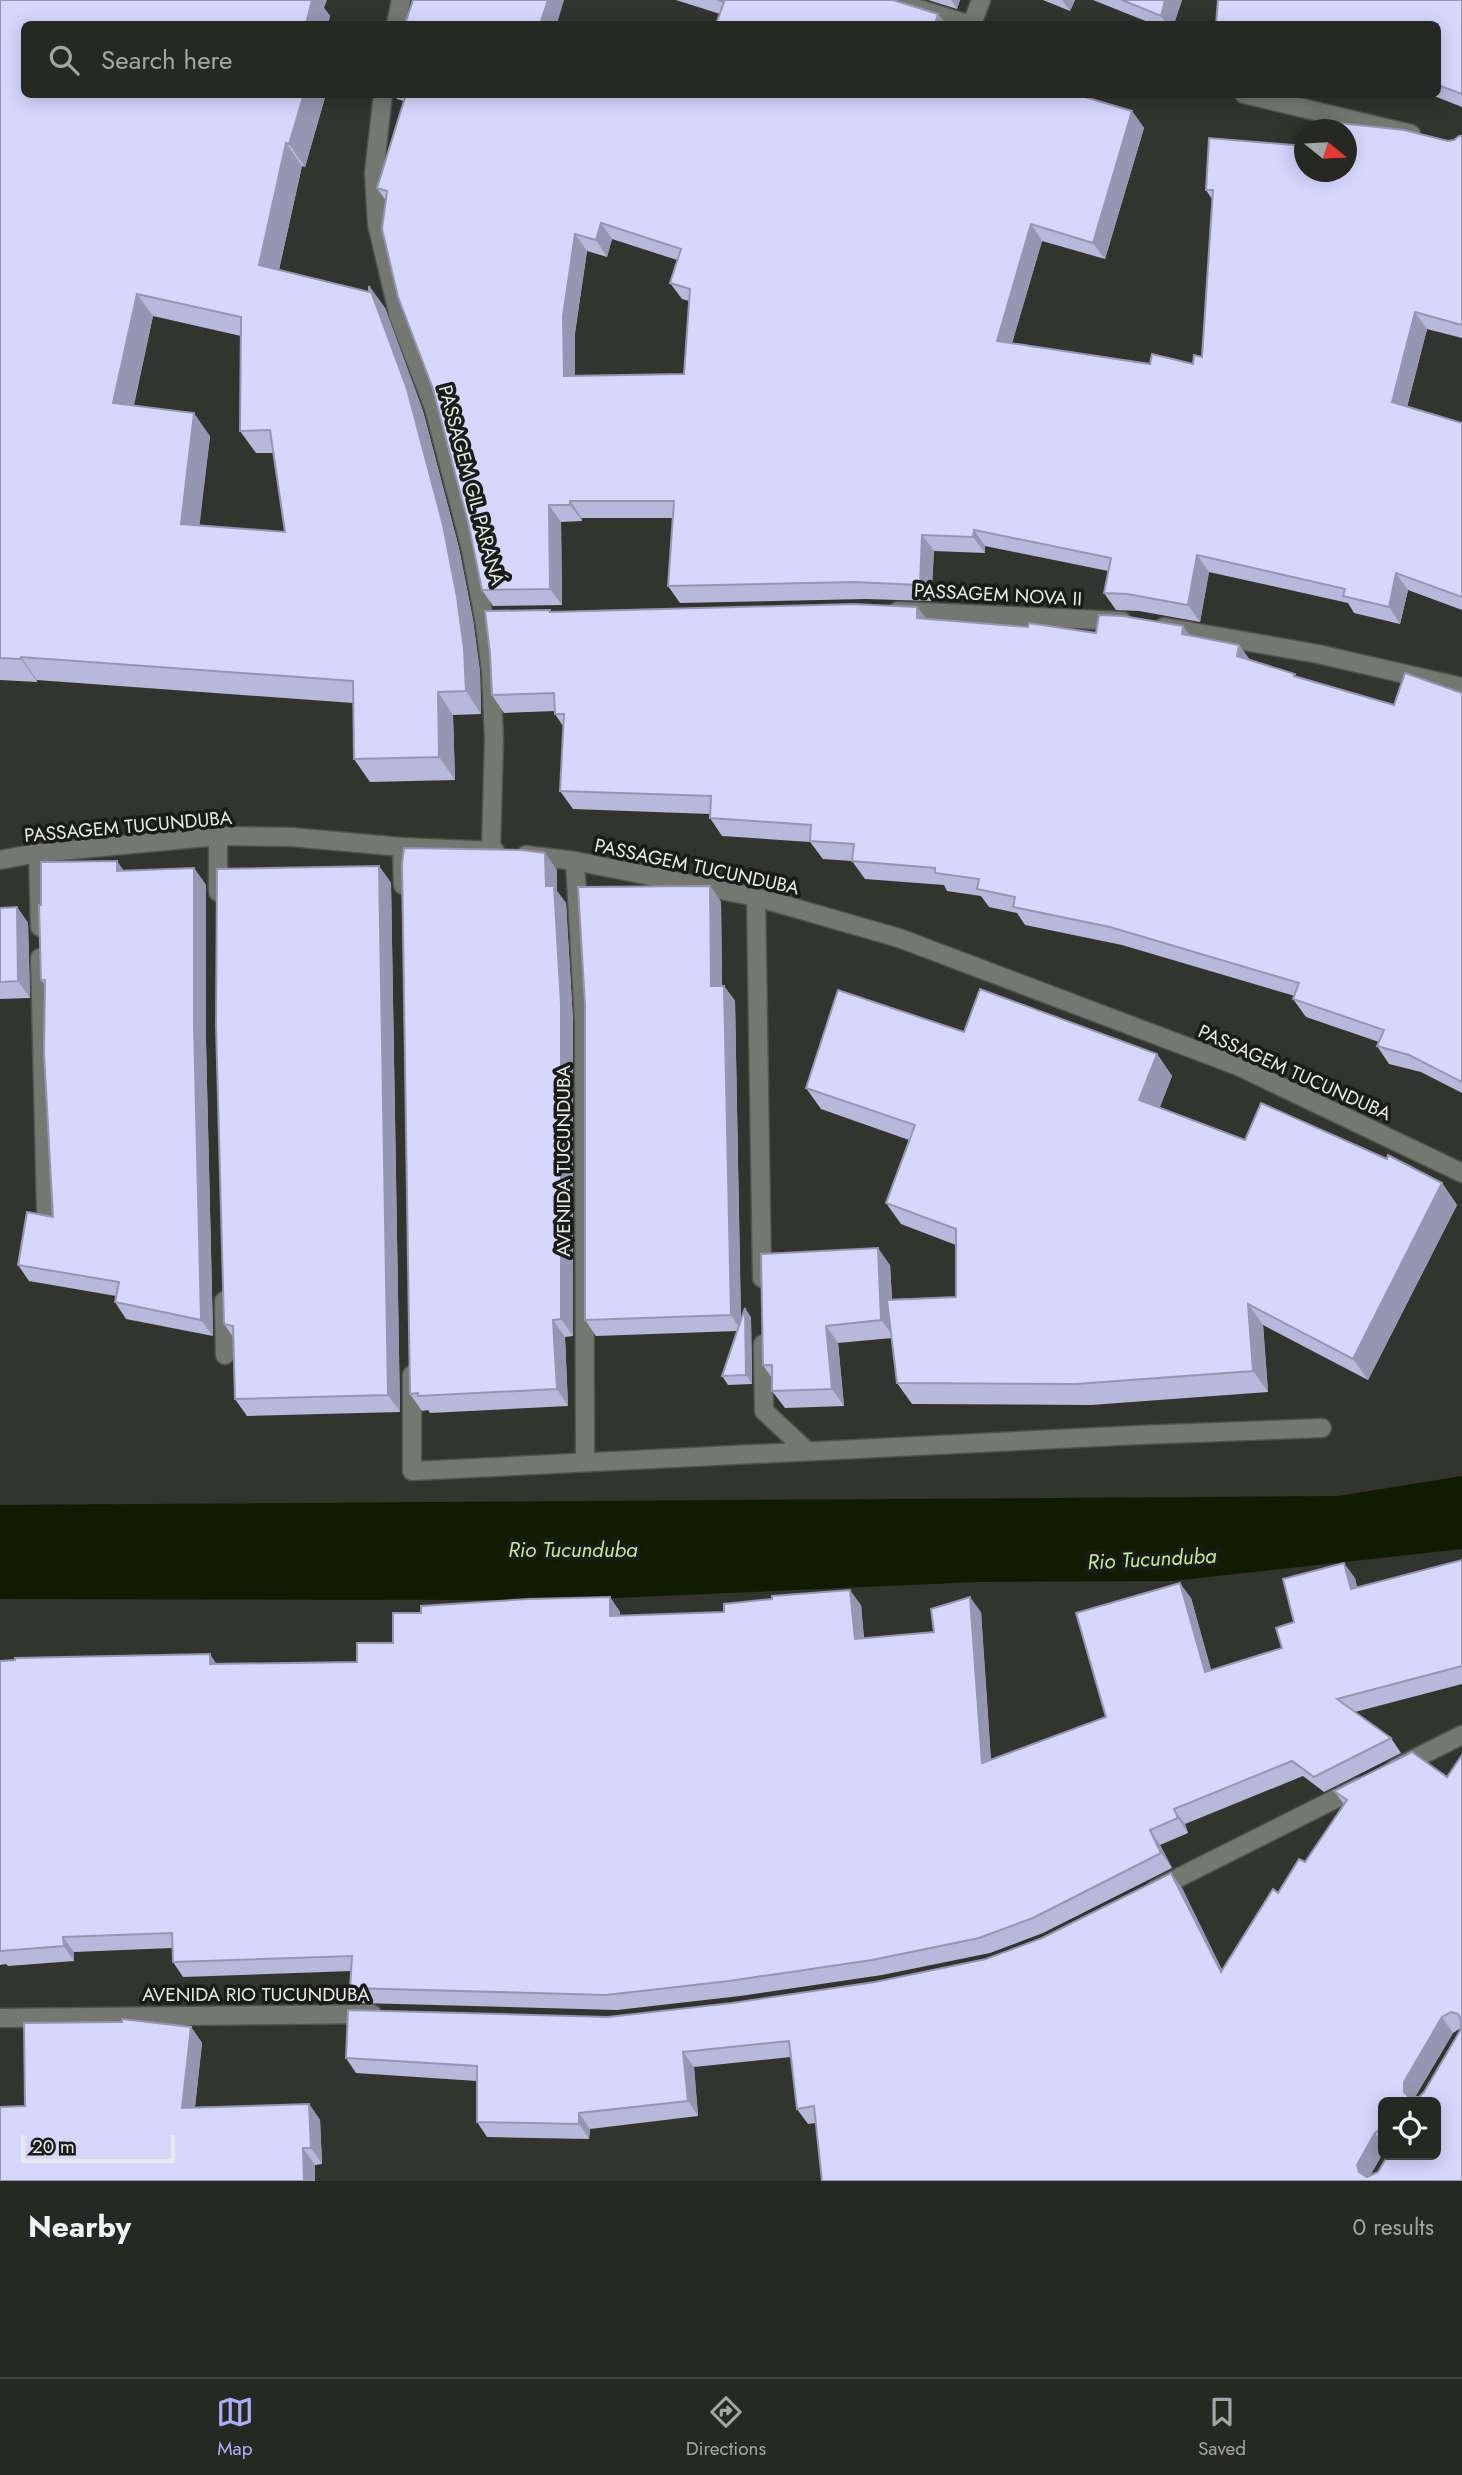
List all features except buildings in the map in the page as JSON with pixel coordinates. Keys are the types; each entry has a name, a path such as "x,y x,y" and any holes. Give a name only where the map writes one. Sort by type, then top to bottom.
{"street":[{"path":"397,21 401,0"},
{"path":"889,0 960,21"},
{"path":"971,21 981,0"},
{"name":"PASSAGEM GIL PARANÁ","path":"383,98 374,173 377,224 399,317 434,408 491,618 494,739 491,850"},
{"path":"1261,98 1423,136"},
{"name":"PASSAGEM NOVA II","path":"879,610 1144,623 1318,654 1462,687"},
{"path":"218,836 218,904"},
{"name":"PASSAGEM TUCUNDUBA","path":"0,860 38,853 218,836 291,837 491,850 575,861 757,897 899,938 1238,1066 1462,1173"},
{"path":"402,846 403,902"},
{"path":"38,853 46,1209"},
{"name":"AVENIDA TUCUNDUBA","path":"575,861 584,1021 585,1461"},
{"path":"757,897 762,1300"},
{"path":"223,1287 225,1355"},
{"path":"763,1328 764,1411 806,1450"},
{"path":"412,1360 412,1471 806,1450 1322,1428"},
{"path":"1137,1898 1462,1735"},
{"name":"AVENIDA RIO TUCUNDUBA","path":"0,2018 383,2014"}],"water":[{"name":"Rio Tucunduba","path":"1462,1476 1462,1549 1173,1581 977,1582 569,1600 0,1599 0,1505 1338,1496"}]}
